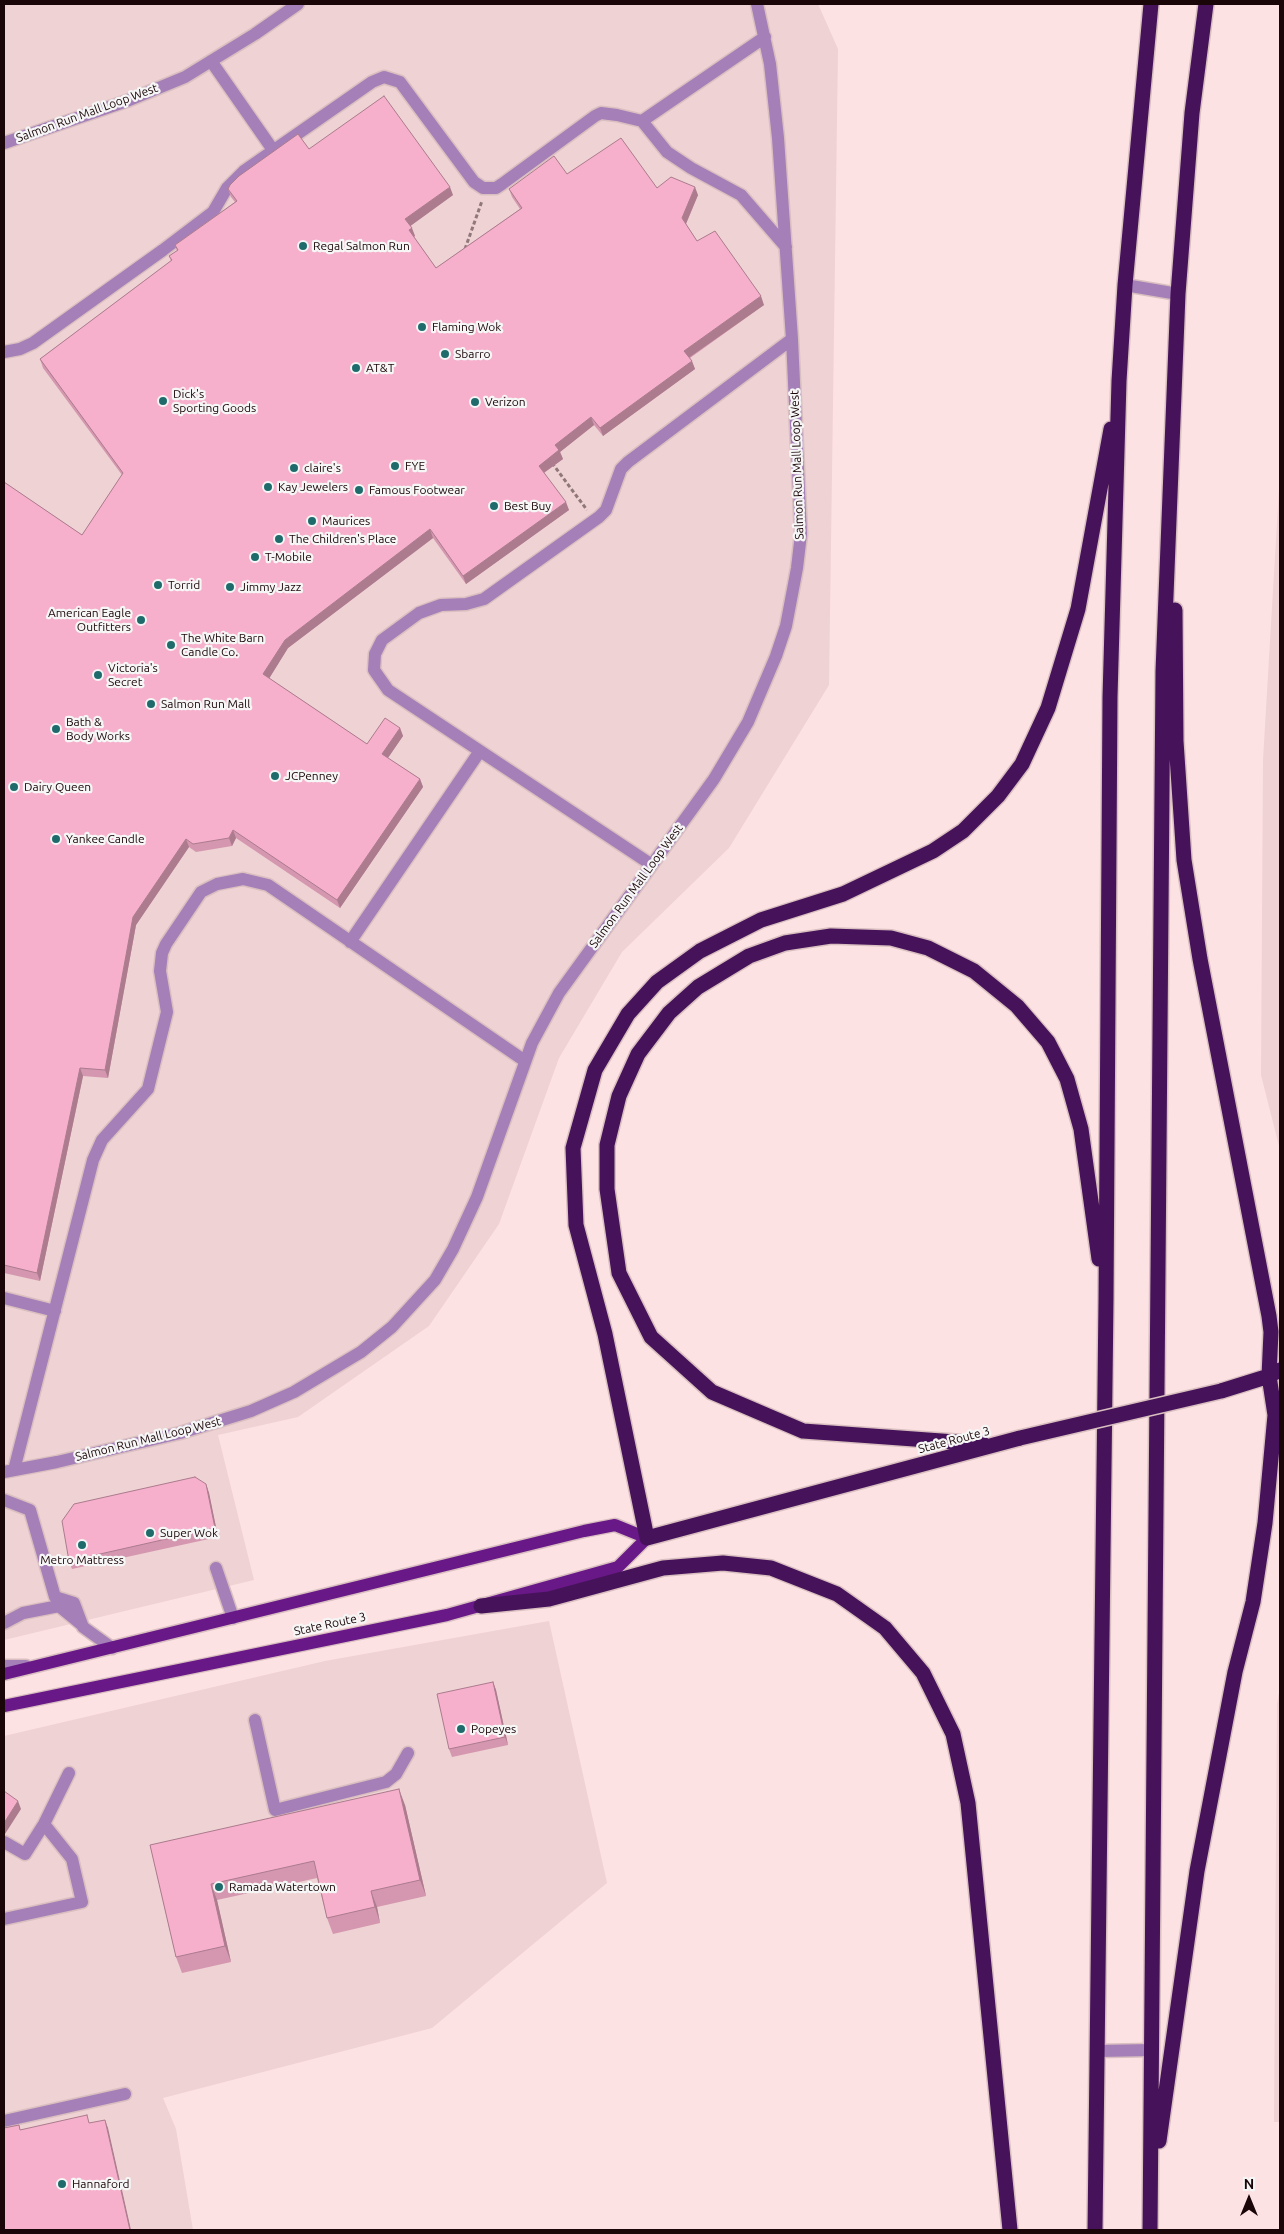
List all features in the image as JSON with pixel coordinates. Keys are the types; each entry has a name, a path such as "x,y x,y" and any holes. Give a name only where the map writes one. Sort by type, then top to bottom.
{"highway":[{"path":"1095,2230 1106,1300 1110,697 1119,381 1125,285 1151,4"},
{"path":"1150,2230 1163,691 1172,404 1178,294 1192,113 1206,4"},
{"path":"647,1538 605,1334 576,1225 573,1148 595,1070 628,1014 657,982 700,951 762,920 843,894 933,851 963,831 998,796 1022,764 1048,708 1078,609 1119,381"},
{"path":"1150,2202 1197,1871 1235,1672 1253,1602 1265,1523 1277,1375 1269,1316 1200,959 1184,860 1176,741 1172,404"},
{"path":"994,1445 803,1431 712,1392 651,1337 620,1273 607,1189 607,1145 619,1096 638,1054 669,1013 698,987 749,956 785,943 831,936 891,938 928,948 974,971 1017,1006 1048,1042 1067,1079 1081,1128 1091,1209 1106,1300"},
{"name":"State Route 3","path":"647,1538 1020,1438 1221,1391 1277,1375"},
{"path":"481,1606 549,1600 662,1568 723,1563 771,1568 837,1594 885,1628 923,1673 954,1734 968,1803 1010,2230"}],"main road":[{"path":"4,1674 615,1525 647,1538"},
{"name":"State Route 3","path":"4,1706 447,1615 618,1567 647,1538"}],"street":[{"name":"Salmon Run Mall Loop West","path":"4,142 127,101 185,77 298,4"},
{"name":"Salmon Run Mall Loop West","path":"9,1471 57,1462 180,1433 251,1411 294,1392 361,1352 392,1327 428,1287 453,1249 477,1197 532,1043 559,993 714,779 748,722 776,656 786,626 797,568 801,534 792,340 777,133 770,64 757,4"},
{"path":"642,121 765,36"},
{"path":"211,61 273,150"},
{"path":"4,352 20,349 33,343 167,247 213,212 227,188 244,171 372,82 384,77 392,79 404,87 474,182 486,189 496,188 601,113 617,115 642,121 667,152 691,168 741,195 786,247"},
{"path":"1125,285 1178,294"},
{"path":"652,865 388,690 374,670 377,647 392,631 431,608 476,602 484,599 594,521 606,510 621,470 628,462 792,340"},
{"path":"350,942 480,751"},
{"path":"9,1471 97,1148 108,1132 148,1089 167,1012 160,971 162,953 195,898 208,887 243,879 268,885 525,1061"},
{"path":"4,1298 54,1311"},
{"path":"4,1500 30,1510 55,1597 74,1603 83,1626"},
{"path":"216,1568 233,1618"},
{"path":"4,1610 9,1614 23,1613 59,1606 112,1648"},
{"path":"4,1623 23,1613"},
{"path":"4,1666 36,1666"},
{"path":"255,1720 275,1810 386,1782 396,1774 408,1754"},
{"path":"4,1842 25,1854 44,1824 70,1773"},
{"path":"4,1918 82,1902 72,1859 44,1824"},
{"path":"1098,2052 1152,2050"},
{"path":"4,2121 125,2094"}],"path":[{"path":"464,252 486,189"},
{"path":"549,458 594,521"}],"shaded area":[{"name":"Salmon Run Mall","path":"4,4 818,4 838,49 829,685 729,848 622,952 559,1058 499,1224 429,1326 298,1417 218,1435 254,1580 4,1640"},
{"path":"1280,472 1280,1150 1261,1075 1263,760"},
{"path":"549,1621 607,1883 432,2028 163,2098 176,2129 193,2230 4,2230 4,1736 325,1661"},
{"path":"1280,1687 1280,2122 1274,2122 1277,1704"}],"building":[{"name":"Salmon Run Mall","path":"384,96 450,187 405,219 412,228 409,230 436,268 522,208 509,189 554,156 567,174 621,138 657,188 671,177 695,187 682,218 697,241 715,231 761,296 684,351 692,361 600,428 591,417 555,445 559,450 539,466 566,502 463,576 430,529 285,640 263,674 367,744 385,718 400,728 382,754 420,779 337,900 233,830 229,838 193,844 186,839 133,917 105,1070 80,1068 37,1273 4,1265 4,482 82,535 123,473 40,359 172,260 169,256 178,250 175,245 237,201 228,189 239,176 298,134 309,149"},
{"path":"195,1477 206,1484 215,1528 69,1561 62,1521 74,1504"},
{"path":"493,1682 505,1737 449,1749 437,1694"},
{"name":"Ramada Watertown","path":"399,1789 420,1880 371,1891 375,1907 327,1918 314,1861 211,1884 225,1946 176,1957 150,1845"},
{"path":"4,1791 18,1801 4,1823"},
{"name":"Hannaford","path":"87,2115 89,2123 105,2120 130,2230 4,2230 4,2128 19,2125 20,2130"}],"place":[{"name":"Regal Salmon Run","path":"303,246"},
{"name":"Flaming Wok","path":"422,327"},
{"name":"Sbarro","path":"445,354"},
{"name":"AT&T","path":"356,368"},
{"name":"Dick's Sporting Goods","path":"163,401"},
{"name":"Verizon","path":"475,402"},
{"name":"FYE","path":"395,466"},
{"name":"claire's","path":"294,468"},
{"name":"Kay Jewelers","path":"268,487"},
{"name":"Famous Footwear","path":"359,490"},
{"name":"Best Buy","path":"494,506"},
{"name":"Maurices","path":"312,521"},
{"name":"The Children's Place","path":"279,539"},
{"name":"T-Mobile","path":"255,557"},
{"name":"Torrid","path":"158,585"},
{"name":"Jimmy Jazz","path":"230,587"},
{"name":"American Eagle Outfitters","path":"141,620"},
{"name":"The White Barn Candle Co.","path":"171,645"},
{"name":"Victoria's Secret","path":"98,675"},
{"name":"Salmon Run Mall","path":"151,704"},
{"name":"Bath & Body Works","path":"56,729"},
{"name":"JCPenney","path":"275,776"},
{"name":"Dairy Queen","path":"14,787"},
{"name":"Yankee Candle","path":"56,839"},
{"name":"Super Wok","path":"150,1533"},
{"name":"Metro Mattress","path":"82,1545"},
{"name":"Popeyes","path":"461,1729"},
{"name":"Ramada Watertown","path":"219,1887"},
{"name":"Hannaford","path":"62,2184"}]}
